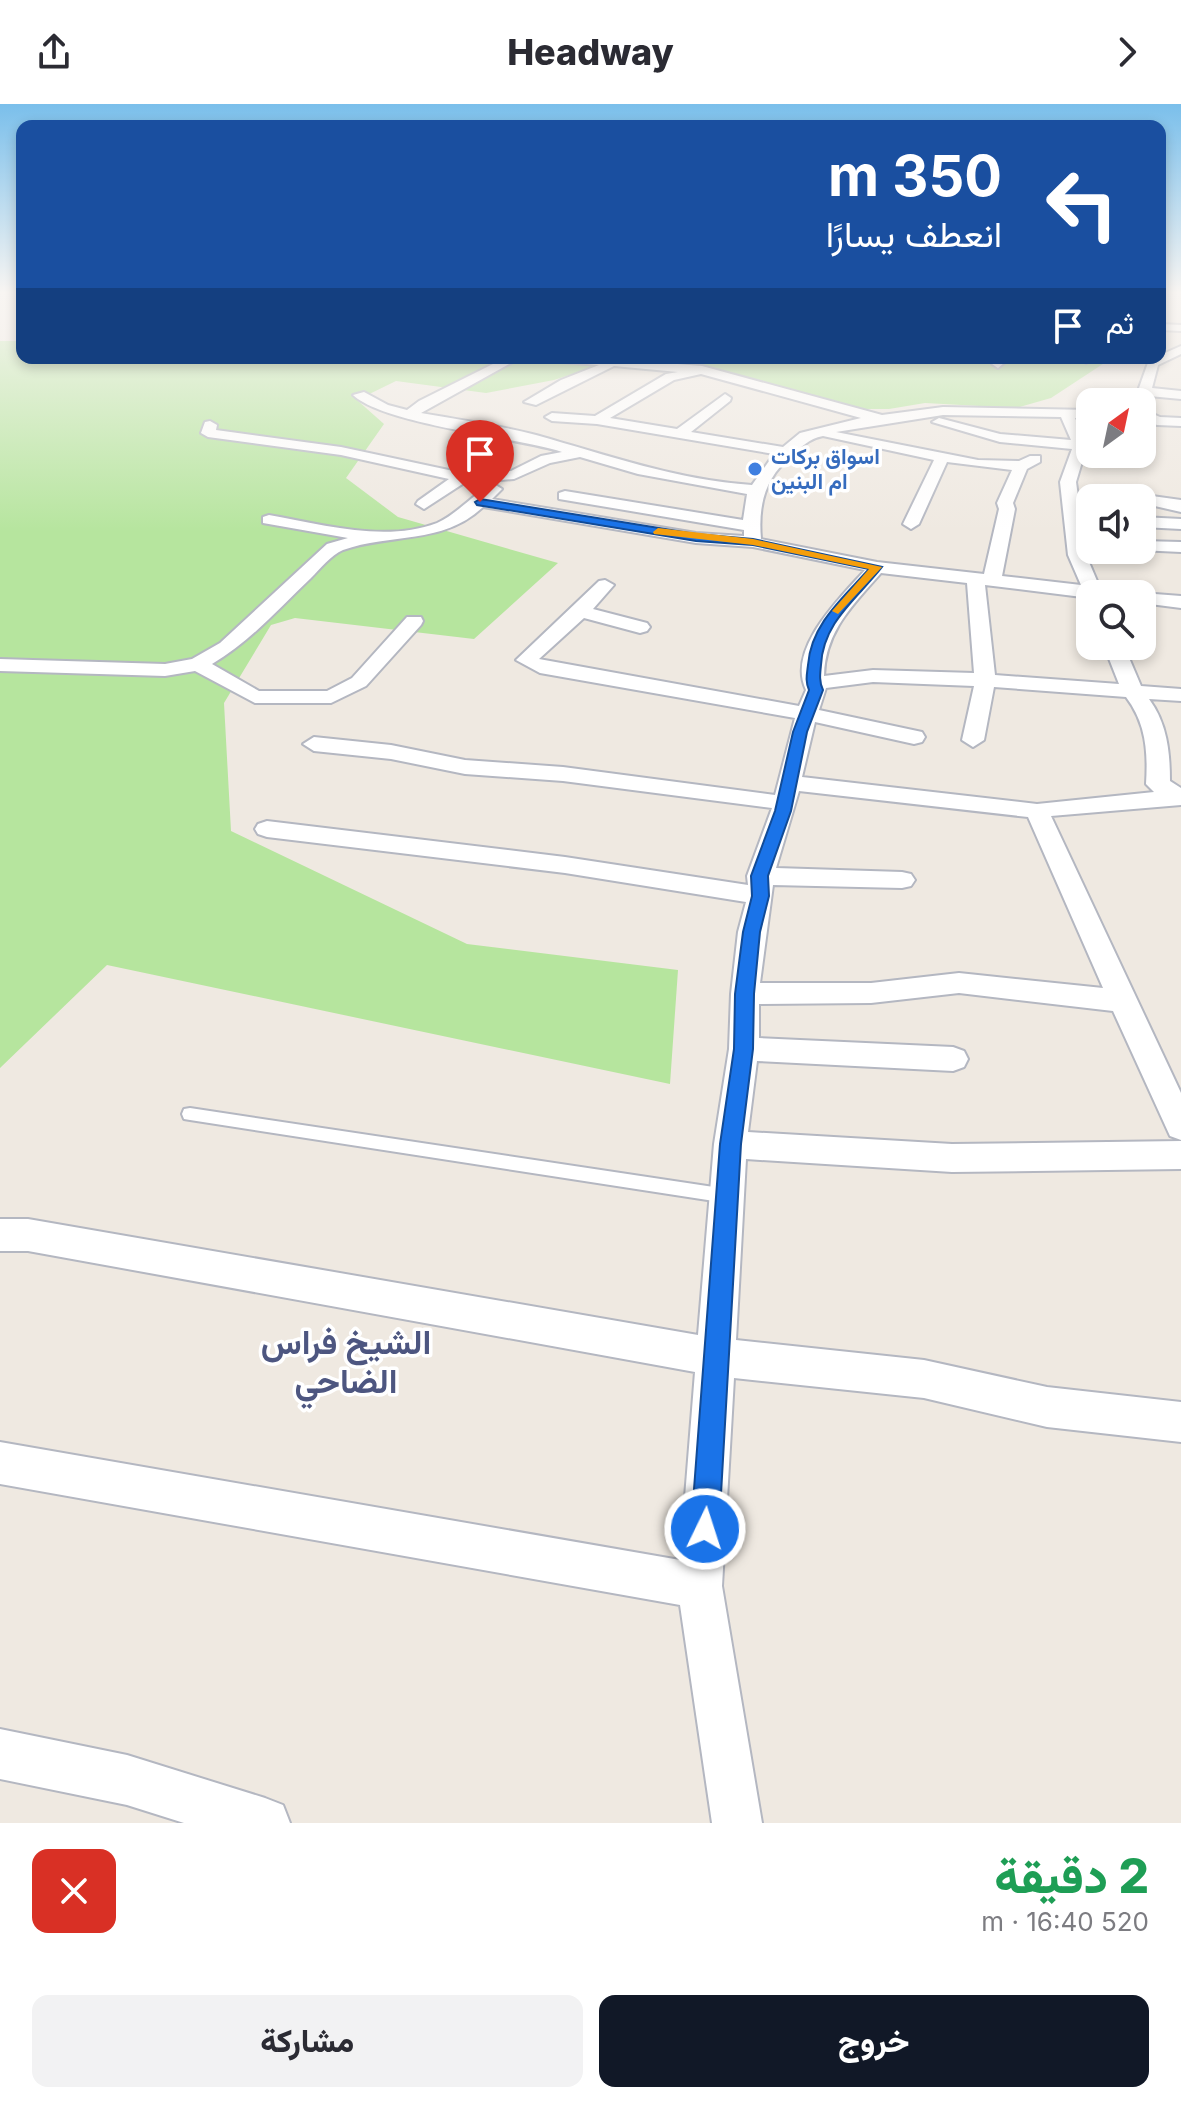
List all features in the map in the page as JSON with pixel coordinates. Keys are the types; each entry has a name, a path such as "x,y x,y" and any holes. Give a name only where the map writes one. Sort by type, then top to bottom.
{"street":[{"path":"419,421 424,404 488,371"},
{"path":"531,402 593,371"},
{"path":"539,440 590,420 670,377 696,371"},
{"path":"706,371 882,419"},
{"path":"359,395 419,421 539,440 576,454 638,470 729,488 756,490"},
{"path":"1156,396 1181,395"},
{"path":"680,434 725,398"},
{"path":"752,534 756,490 779,457 805,436 882,419 943,411 1076,415"},
{"path":"916,414 1052,456 1068,482 1077,555 1091,580"},
{"path":"1067,415 1076,436"},
{"path":"552,417 590,420 788,452"},
{"path":"1156,420 1181,422"},
{"path":"210,425 208,433 283,442 461,478 501,478 546,459 576,454"},
{"path":"820,433 978,464 1021,466 1076,447"},
{"path":"381,460 402,445"},
{"path":"1052,456 1076,447"},
{"path":"911,524 942,458"},
{"path":"973,740 985,680 984,579 1007,509 1005,503 1021,466"},
{"path":"424,504 461,478"},
{"path":"269,520 369,537 414,536 439,528 480,502 501,478"},
{"path":"565,496 752,534 877,567 1076,590"},
{"path":"1156,501 1179,504 1181,507"},
{"path":"480,502 696,538 752,534"},
{"path":"1156,523 1181,524"},
{"path":"0,665 165,670 198,664 227,647 333,548 369,537"},
{"path":"1156,546 1181,547"},
{"path":"737,1823 700,1586 730,1144 744,1049 745,994 760,886 810,699 815,650 824,627 877,567"},
{"path":"605,585 526,660 540,667 810,699 914,737"},
{"path":"1156,599 1181,602"},
{"path":"580,611 640,627"},
{"path":"198,664 255,697 331,697 359,682 414,621"},
{"path":"1120,660 1133,692 1148,712 1159,752 1158,784 1178,798"},
{"path":"810,699 873,676 985,680 1181,695"},
{"path":"314,744 391,752 465,767 1037,811 1096,803 1178,798"},
{"path":"1037,811 1181,1127"},
{"path":"267,829 760,886 902,880"},
{"path":"745,994 871,993 959,983 1123,1001"},
{"path":"744,1049 953,1059"},
{"path":"730,1144 952,1158 1181,1155"},
{"path":"0,1235 28,1235 717,1357 924,1379 1047,1407 1181,1422"},
{"path":"0,1463 700,1586"},
{"path":"0,1754 127,1780 265,1823"}],"lane":[{"path":"190,1114 728,1196"}],"green space":[{"path":"0,371 581,371 554,380 486,393 396,381 357,400 384,424 346,478 398,517 558,563 474,639 295,618 271,625 224,703 231,831 467,944 678,970 670,1084 107,965 0,1068"},
{"path":"723,371 1092,371 1051,398 1016,408 925,403 889,409 859,409"}],"slow traffic":[{"path":"658,532 753,542 877,567 838,611"}],"place":[{"name":"اسواق بركات ام البنين","path":"755,469"}],"district":[{"name":"الشيخ فراس الضاحي","path":"346,1360"}],"route":[{"path":"480,502 696,538 753,542 877,567 824,627 815,650 813,684 816,690 800,732 783,811 760,876 761,896 752,932 745,994 744,1049 730,1144 705,1529"}]}
